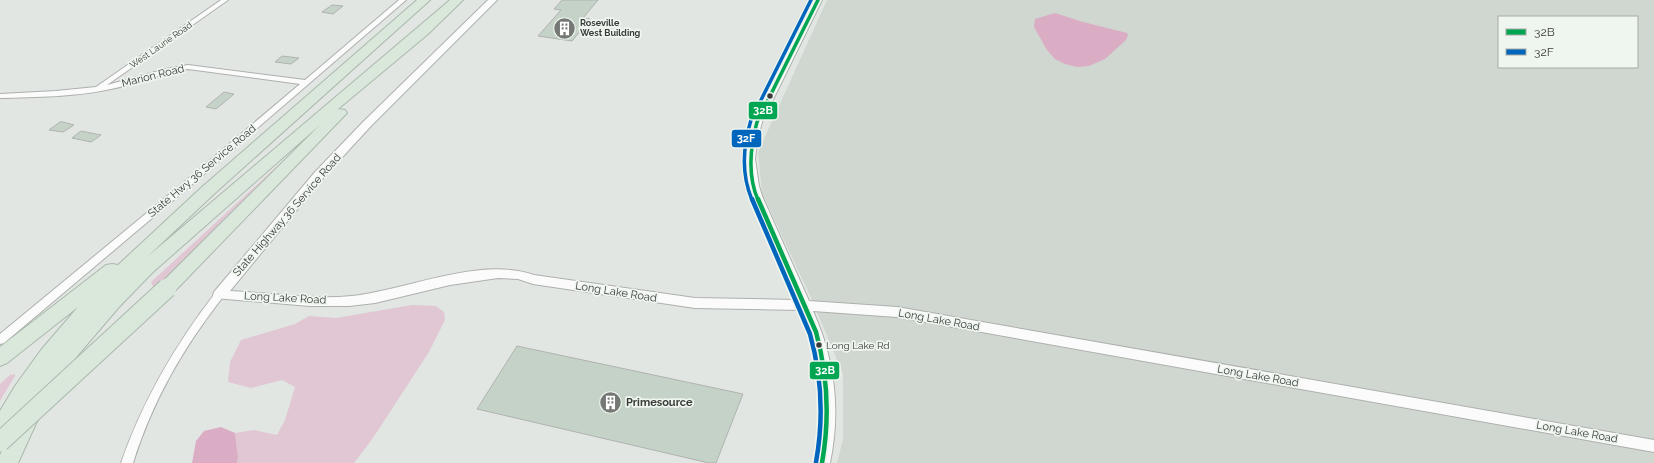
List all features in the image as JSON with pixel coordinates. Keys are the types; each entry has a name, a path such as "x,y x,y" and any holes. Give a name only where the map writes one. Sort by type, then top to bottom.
{"highway":[{"path":"0,358 94,285 187,209 424,0"},
{"path":"0,442 66,383 167,288 334,119 457,0"},
{"path":"7,463 36,401 71,350 112,302 153,262 290,142 431,24"},
{"path":"0,430 29,383 78,320 125,270 187,209"},
{"path":"0,367 94,285"}],"street":[{"name":"West Laurie Road","path":"97,89 225,0"},
{"name":"State Hwy 36 Service Road","path":"0,340 402,0"},
{"name":"State Highway 36 Service Road","path":"127,463 146,410 163,376 182,344 219,295 271,230 324,169 367,124 493,0"},
{"path":"818,0 757,122 751,138 748,166 756,196 818,339 823,354 828,378 829,427 822,463"},
{"name":"Marion Road","path":"0,96 81,92 119,85 188,67 306,82"},
{"name":"Long Lake Road","path":"219,295 310,301 349,301 382,296 450,280 498,273 519,274 533,279 695,303 803,304 897,312 1654,446"}],"shaded area":[{"path":"827,0 1654,0 1654,463 837,463 843,439 843,374 812,300 762,193 758,152"},
{"path":"1055,13 1127,33 1128,35 1126,40 1105,59 1089,66 1077,67 1065,64 1055,59 1047,50 1034,27 1035,19"},
{"path":"286,158 290,158 155,291 151,282"},
{"path":"412,305 436,306 444,312 445,320 429,352 373,438 354,463 237,463 238,457 235,433 254,430 277,435 285,420 295,387 282,380 251,388 228,382 230,362 241,340 295,324 309,316 336,318"},
{"path":"15,374 0,401 0,384 10,375"},
{"path":"221,427 235,433 238,457 237,463 192,463 196,441 204,431"}],"building":[{"name":"Roseville West Building","path":"562,0 598,0 583,18 590,19 572,41 538,36 561,10 554,9"},
{"path":"332,5 343,6 333,14 322,12"},
{"path":"282,56 299,58 291,64 275,62"},
{"path":"224,92 234,94 216,109 206,107"},
{"path":"60,122 74,125 63,132 49,130"},
{"path":"81,131 101,135 91,142 72,138"},
{"name":"Primesource","path":"517,346 743,394 716,463 709,463 477,409"}],"transit line":[{"name":"32F","path":"811,0 751,120 746,140 744,159 746,178 751,198 810,334 818,366 822,398 822,414 816,462"},
{"name":"32B","path":"818,0 757,122 752,141 750,159 753,186 756,196 816,332 820,348 824,365 828,397 827,430 822,463"}],"place":[{"name":"Roseville West Building","path":"564,28"},
{"name":"Long Lake Rd","path":"819,345"},
{"name":"Primesource","path":"611,402"}]}
